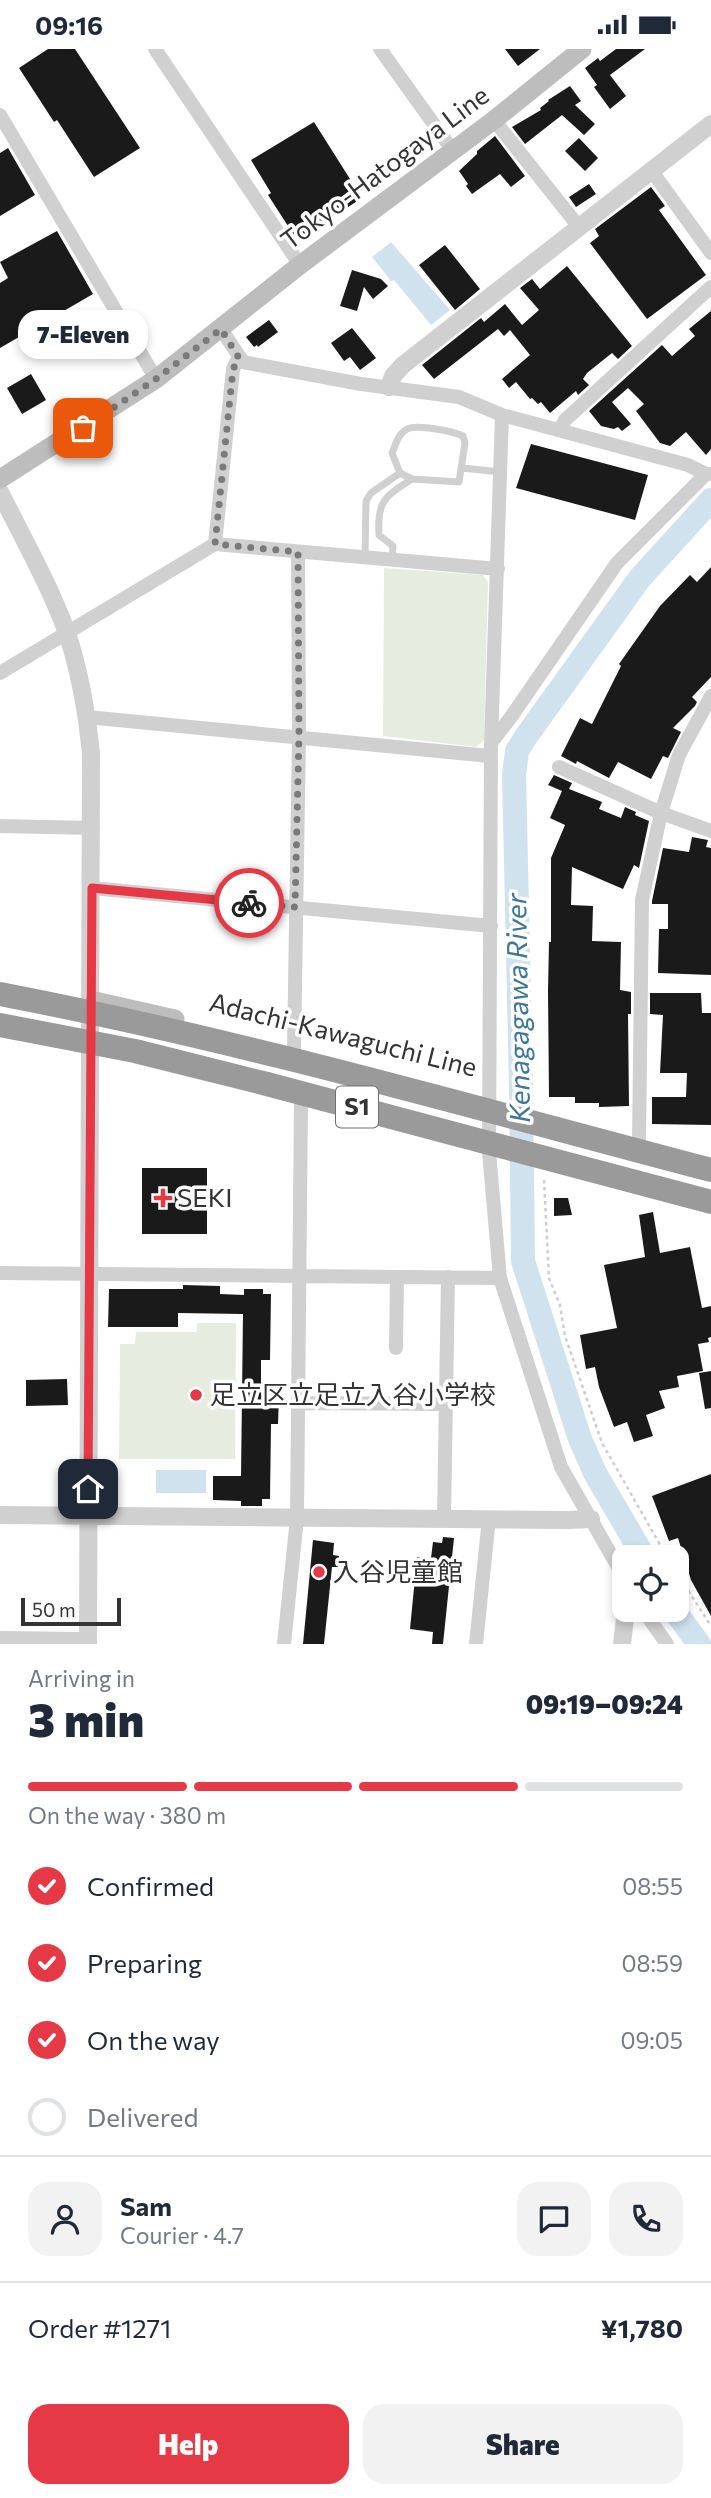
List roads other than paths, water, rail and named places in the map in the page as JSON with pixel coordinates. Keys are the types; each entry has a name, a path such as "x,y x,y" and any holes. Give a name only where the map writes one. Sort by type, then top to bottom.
{"highway":[{"name":"S1","path":"0,994 160,1026 363,1076 711,1170"},
{"path":"0,1005 217,1045 363,1076"},
{"name":"S1","path":"0,1025 135,1051 254,1080 711,1202"}],"main road":[{"name":"Tokyo-Hatogaya Line","path":"0,479 156,379 300,265 494,120 582,49"},
{"name":"Adachi-Kawaguchi Line","path":"0,984 91,1001 294,1048 711,1158"},
{"path":"0,1032 91,1050 301,1101 711,1212"}],"street":[{"path":"155,49 300,265"},
{"path":"385,51 453,151"},
{"path":"0,115 156,379"},
{"path":"494,120 579,227"},
{"path":"389,387 393,376 403,365 711,124"},
{"path":"651,170 711,253"},
{"path":"560,430 565,420 711,287"},
{"path":"221,329 243,362 459,397 502,415 688,465 709,474 617,563 491,749"},
{"path":"215,544 233,369 239,358"},
{"path":"502,415 491,749 489,1152 500,1278 561,1467 612,1556"},
{"path":"0,492 53,597 67,635 87,717 93,828 88,1641 0,1638"},
{"path":"0,673 215,544 498,569"},
{"path":"294,1048 299,736 298,552"},
{"path":"639,1140 642,900 661,813 679,755 711,696"},
{"path":"87,717 299,736 491,749"},
{"path":"559,767 661,813 711,831"},
{"path":"0,826 93,828"},
{"path":"92,888 491,926"},
{"path":"284,1644 296,1518 301,1101"},
{"path":"0,1273 500,1278"},
{"path":"396,1348 397,1277"},
{"path":"444,1518 448,1277"},
{"path":"298,1403 446,1404"},
{"path":"0,1515 489,1518 568,1521 591,1519"},
{"path":"476,1644 489,1518"},
{"path":"622,1644 625,1622"},
{"path":"651,1622 667,1644"}],"lane":[{"path":"408,428 454,432 463,436 465,443 459,482 412,479 400,473 392,453 398,436 408,428"},
{"path":"462,468 502,472"},
{"path":"365,558 366,501 371,493 400,473"},
{"path":"392,560 393,546 379,535 379,507 384,499 412,479"}],"water":[{"path":"391,242 450,310 431,325 372,257"},
{"path":"156,1470 206,1470 206,1493 156,1493"}],"waterway":[{"name":"Kenagagawa River","path":"637,1545 595,1473 580,1439 523,1261 514,775 517,751 525,738 640,578 711,500"},
{"name":"Kenagagawa River","path":"683,1622 699,1644"}],"place":[{"name":"7-Eleven","path":"83,428"},
{"name":"SEKI","path":"163,1198"},
{"name":"足立区立足立入谷小学校","path":"196,1395"},
{"name":"入谷児童館","path":"319,1572"}]}
